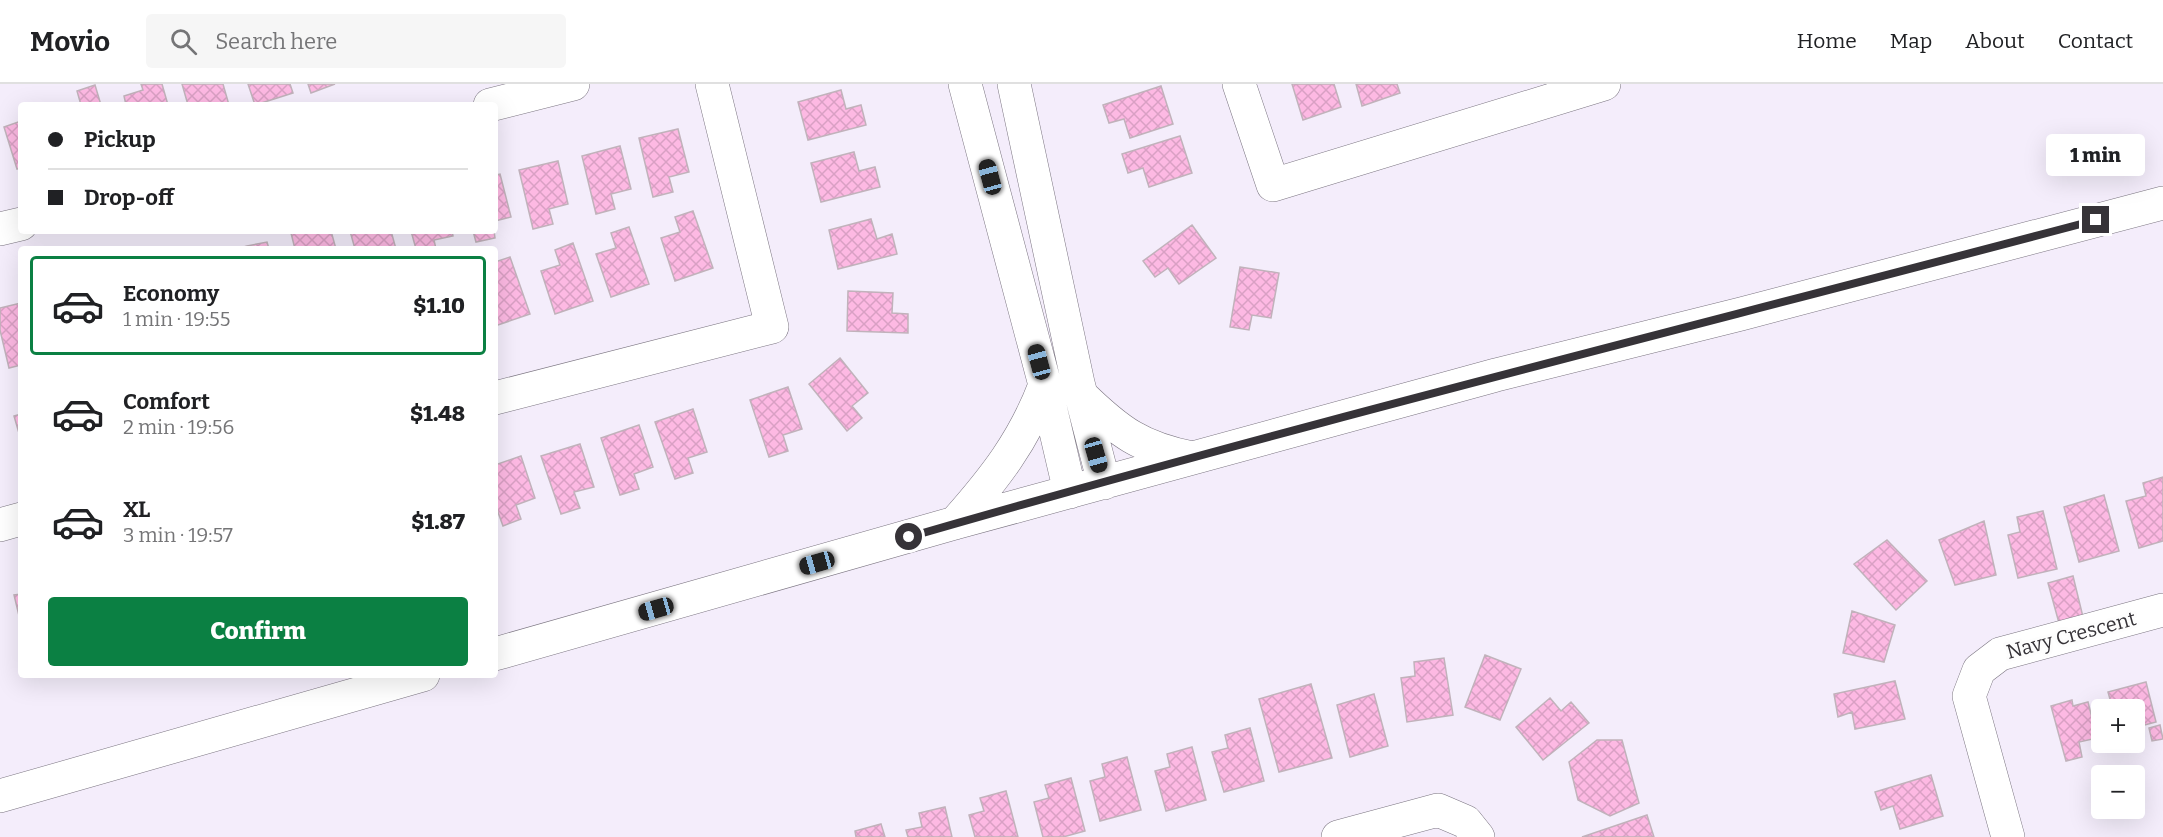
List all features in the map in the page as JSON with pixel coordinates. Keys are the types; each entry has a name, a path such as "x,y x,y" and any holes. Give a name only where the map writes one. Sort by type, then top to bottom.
{"street":[{"path":"498,103 573,84"},
{"path":"498,397 772,327 712,84"},
{"path":"965,84 1045,386 1070,492"},
{"path":"1014,84 1082,396 1104,483"},
{"path":"1239,84 1273,184 1604,84"},
{"path":"498,653 955,523 1496,375 1741,314 2163,203"},
{"path":"0,229 18,225"},
{"path":"955,523 1012,455 1033,418 1045,386"},
{"path":"1082,396 1105,419 1142,444 1193,458"},
{"path":"0,525 18,520"},
{"name":"Navy Crescent","path":"2008,837 1969,696 1979,670 2000,654 2163,610"},
{"path":"0,796 413,678"},
{"path":"1338,837 1438,810 1466,822 1478,837"}],"building":[{"path":"141,84 162,84 167,102 125,102 124,96 143,90"},
{"path":"182,84 223,84 228,102 187,102"},
{"path":"248,84 290,84 293,93 264,102 254,102"},
{"path":"308,84 335,84 311,93"},
{"path":"1292,84 1334,84 1341,107 1303,120"},
{"path":"1356,84 1397,84 1400,93 1362,106"},
{"path":"95,85 100,102 80,102 77,91"},
{"path":"1161,86 1173,124 1130,138 1124,119 1109,123 1103,105"},
{"path":"841,90 846,109 861,105 866,125 808,140 798,102"},
{"path":"18,122 18,169 17,169 4,127"},
{"path":"678,129 689,172 669,177 673,192 653,197 639,138"},
{"path":"1180,136 1192,173 1149,187 1143,168 1128,173 1122,154"},
{"path":"620,146 631,189 611,194 615,209 596,214 582,156"},
{"path":"854,152 859,171 875,167 880,187 821,202 811,163"},
{"path":"558,161 568,204 549,209 553,224 533,229 519,170"},
{"path":"498,174 500,174 511,217 498,220"},
{"path":"693,211 713,268 675,281 661,238 680,232 675,217"},
{"path":"871,219 877,239 892,234 897,254 838,269 829,230"},
{"path":"1192,225 1216,258 1179,284 1168,268 1155,277 1143,261"},
{"path":"629,227 649,284 611,297 596,254 616,248 611,233"},
{"path":"291,234 332,234 335,246 294,246"},
{"path":"351,234 392,234 395,246 354,246"},
{"path":"412,234 453,234 453,236 434,240 435,246 415,246"},
{"path":"474,234 494,234 495,238 476,242"},
{"path":"267,242 268,246 247,246"},
{"path":"573,243 593,301 555,314 541,271 560,265 555,250"},
{"path":"510,257 530,314 498,325 498,261"},
{"path":"1240,267 1279,273 1271,318 1252,315 1249,330 1230,327"},
{"path":"848,291 893,293 892,313 908,314 908,333 847,331"},
{"path":"18,304 18,366 9,368 0,330 0,308"},
{"path":"840,358 868,393 852,406 862,418 847,431 809,384"},
{"path":"788,387 802,429 783,435 788,451 769,457 750,400"},
{"path":"693,409 707,452 688,458 693,473 675,479 655,422"},
{"path":"18,415 18,430 14,416"},
{"path":"639,425 653,467 634,474 639,489 620,495 601,438"},
{"path":"580,444 594,487 574,492 580,508 561,514 541,456"},
{"path":"521,456 535,498 516,505 521,519 503,526 498,512 498,464"},
{"path":"2163,477 2163,541 2139,548 2126,501 2146,496 2143,483"},
{"path":"2104,495 2119,551 2079,562 2064,507"},
{"path":"2043,511 2057,569 2018,578 2008,535 2020,532 2017,517"},
{"path":"1984,521 1996,575 1955,585 1939,540"},
{"path":"1887,540 1927,581 1896,610 1854,564"},
{"path":"2073,576 2083,617 2059,623 2048,583"},
{"path":"18,594 18,612 14,595"},
{"path":"1852,611 1895,625 1884,662 1843,653"},
{"path":"1485,655 1521,669 1500,720 1465,707"},
{"path":"1444,658 1453,715 1407,722 1401,678 1415,676 1414,662"},
{"path":"1895,681 1905,719 1855,729 1852,712 1838,717 1834,694"},
{"path":"2146,682 2156,722 2145,725 2145,699 2110,699 2108,692"},
{"path":"1311,684 1332,758 1279,772 1259,699"},
{"path":"1374,694 1388,746 1350,757 1337,705"},
{"path":"1550,698 1561,711 1571,702 1589,723 1543,760 1516,727"},
{"path":"2072,700 2073,706 2088,702 2091,714 2091,739 2079,742 2082,757 2066,761 2051,706"},
{"path":"2160,725 2163,739 2152,741 2149,728"},
{"path":"1250,728 1264,781 1224,792 1212,752 1228,748 1225,735"},
{"path":"1597,740 1622,740 1639,803 1610,816 1578,800 1569,762"},
{"path":"1192,747 1206,800 1166,811 1155,771 1170,767 1167,754"},
{"path":"1127,757 1141,810 1100,821 1090,781 1105,777 1102,764"},
{"path":"1931,775 1943,816 1900,829 1893,806 1881,810 1875,792"},
{"path":"1071,778 1085,831 1063,837 1043,837 1034,802 1049,798 1045,785"},
{"path":"1006,791 1018,837 975,837 969,815 984,811 980,798"},
{"path":"945,807 952,837 908,837 906,830 922,827 919,813"},
{"path":"1647,815 1654,837 1582,837"},
{"path":"881,824 885,837 856,837 855,831"}],"route":[{"path":"909,537 1496,375 1741,314 2096,220"}]}
